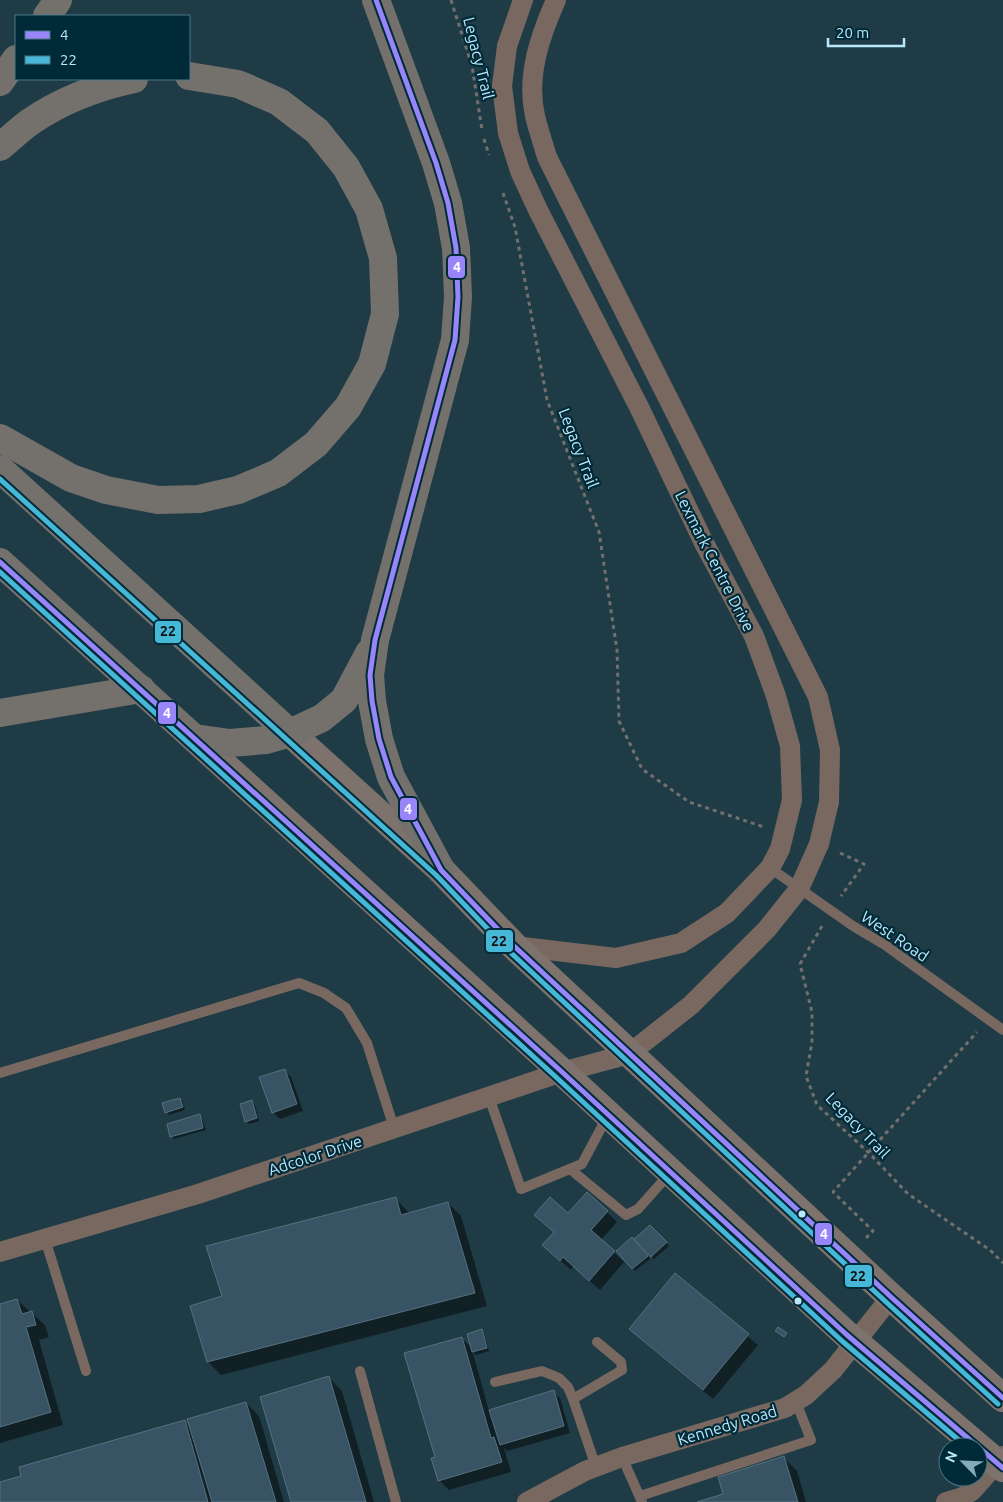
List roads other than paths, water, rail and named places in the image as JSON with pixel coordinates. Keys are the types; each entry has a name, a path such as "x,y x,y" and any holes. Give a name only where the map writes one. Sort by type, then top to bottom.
{"highway":[{"path":"48,15 58,0"},
{"path":"376,0 436,163 448,203 456,248 458,298 455,340 375,640 370,675 372,701 379,739 391,777 441,870"},
{"path":"0,82 15,61"},
{"path":"0,438 71,478 106,490 158,500 199,499 238,490 278,473 316,444 348,407 372,364 385,314 383,258 369,209 346,167 317,130 280,102 238,84 190,76"},
{"path":"0,147 30,122 70,99 105,85 129,80"},
{"path":"0,469 290,733"},
{"path":"0,562 194,738 230,743 266,740 290,733 322,718 344,700 359,675 375,640"},
{"path":"0,713 141,689"}],"main road":[{"path":"290,733 441,870 514,946 629,1054 1003,1398"},
{"path":"194,738 856,1342 1001,1462"}],"street":[{"name":"Lexmark Centre Drive","path":"514,946 616,958 681,943 727,912 770,868 780,849 792,800 790,746 776,696 754,636 704,543 639,407 520,171 508,133 502,86 507,46 524,0"},
{"name":"Lexmark Centre Drive","path":"556,0 543,28 536,53 533,85 535,114 547,156 818,697 830,750 829,802 819,844 799,888 767,929 691,1006 629,1054"},
{"name":"Adcolor Drive","path":"0,1252 198,1194 562,1072 629,1054"},
{"name":"Kennedy Road","path":"527,1502 549,1489 622,1457 751,1419 785,1408 796,1402 833,1370 891,1297"},
{"path":"946,1502 963,1497 973,1490 1001,1462"}],"lane":[{"name":"West Road","path":"770,868 853,926 885,945 1003,1030"},
{"path":"0,1073 299,983 324,992 346,1008 367,1042 394,1128"},
{"path":"489,1096 521,1189 582,1164 608,1114"},
{"path":"570,1169 626,1215 638,1209 671,1172"},
{"path":"45,1239 86,1371"},
{"path":"573,1400 622,1370 621,1362 597,1342"},
{"path":"360,1371 396,1502"},
{"path":"495,1382 542,1371 559,1378 568,1387 596,1467"},
{"path":"622,1457 641,1499 811,1440 796,1402"}]}
